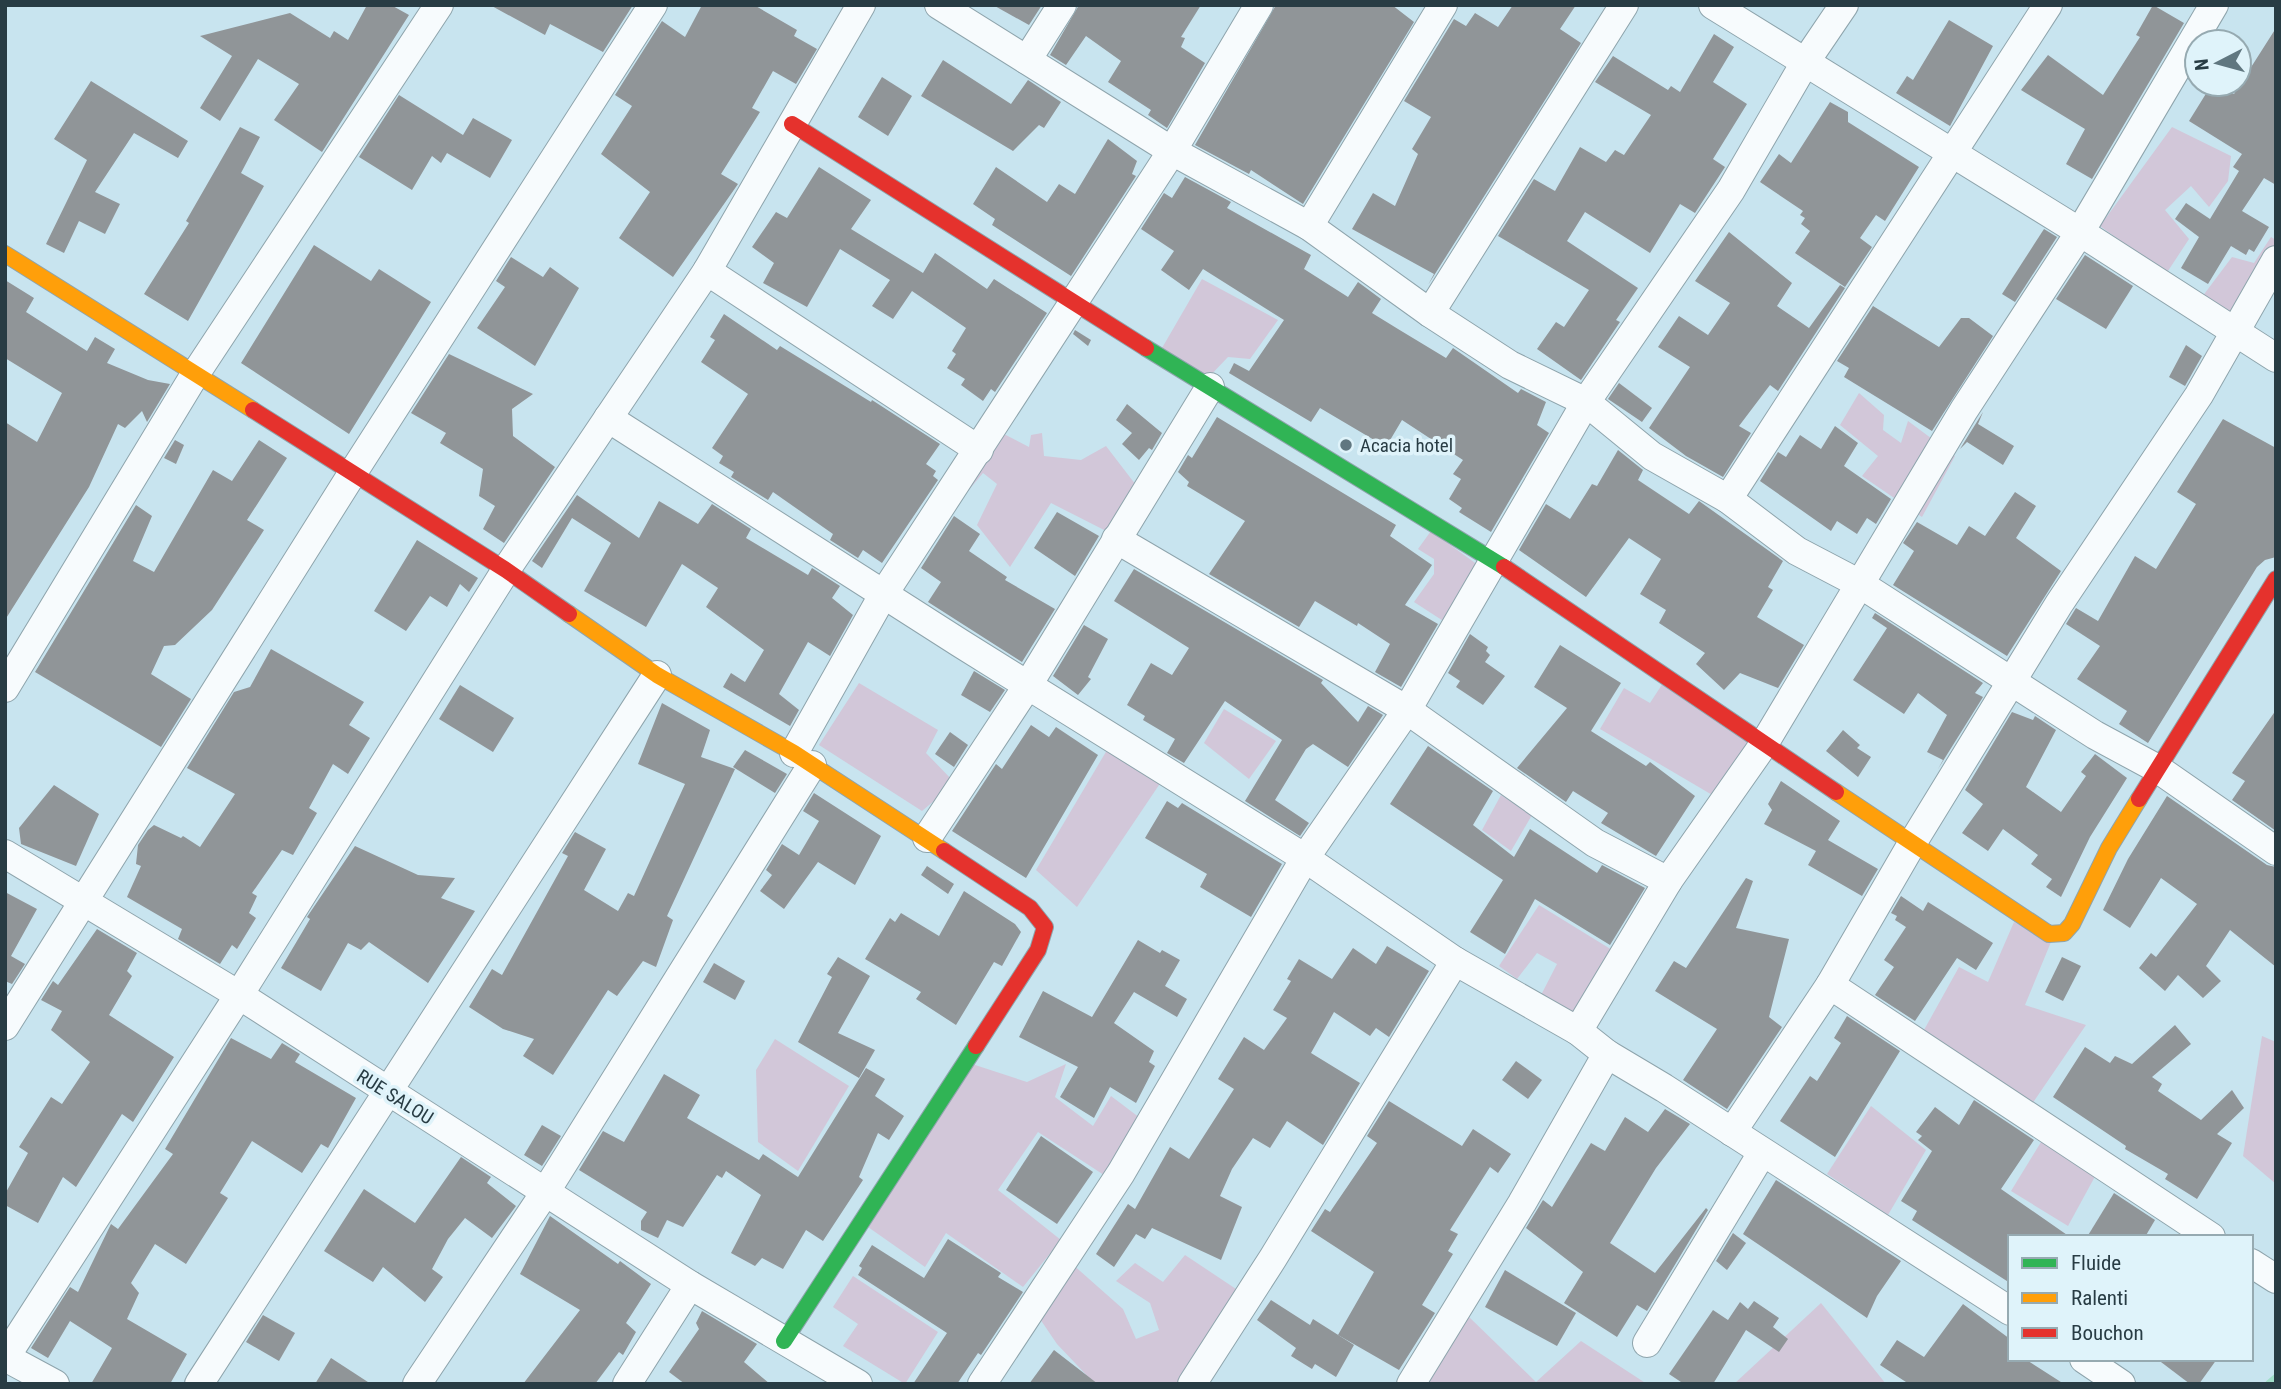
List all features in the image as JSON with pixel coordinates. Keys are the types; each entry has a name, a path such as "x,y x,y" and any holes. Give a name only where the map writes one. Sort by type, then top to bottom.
{"street":[{"path":"5,688 194,376 439,5"},
{"path":"5,1026 352,474 653,5"},
{"path":"55,1384 5,1358 239,995 506,570 707,271 861,5"},
{"path":"939,5 1172,151 1309,226 1430,313 1510,365 1586,402 1653,456 1728,499 1797,551 1860,584 2095,735 2158,769 2276,851"},
{"path":"1027,60 1062,5"},
{"path":"417,1384 546,1191 803,759 883,595 1172,151 1259,5"},
{"path":"1309,226 1443,5"},
{"path":"1430,313 1624,5"},
{"path":"1713,5 2080,232 2276,358"},
{"path":"982,1384 1121,1173 1306,858 1407,710 1586,402 1731,190 1806,61 1844,5"},
{"path":"1728,499 2048,5"},
{"path":"1577,1031 1668,881 1764,744 1964,410 2080,232 2214,5"},
{"path":"792,124 1072,303 1495,559 1764,744 2049,934 2064,933 2072,924 2109,848 2276,579"},
{"path":"5,254 194,376 506,570 657,675 803,759 927,838 1030,908 1045,928 1044,940 784,1341"},
{"path":"1732,1132 1830,985 2010,681 2199,394 2276,260"},
{"path":"707,271 979,450"},
{"path":"927,838 1028,685 1210,387"},
{"path":"608,418 883,595 1306,858 1455,961 1577,1031 1606,1054 2008,1310"},
{"path":"1116,539 1407,710 1594,844 1668,881"},
{"path":"199,1384 657,675"},
{"name":"RUE SALOU","path":"5,854 239,995 690,1285 858,1384"},
{"path":"1192,1384 1273,1258 1455,961"},
{"path":"1830,985 2208,1235"},
{"path":"1411,1384 1522,1203 1606,1054"},
{"path":"1647,1343 1762,1153"},
{"path":"2253,1264 2276,1279"},
{"path":"627,1384 690,1285"},
{"path":"2087,1361 2121,1384"}],"shaded area":[{"path":"2172,127 2231,156 2228,181 2209,207 2191,186 2165,210 2189,239 2166,274 2100,226"},
{"path":"2271,237 2276,240 2276,248 2232,320 2202,297 2232,257 2254,263"},
{"path":"1202,279 1278,320 1250,359 1228,357 1207,379 1162,348"},
{"path":"1859,393 1884,415 1883,430 1901,443 1908,421 1955,456 1922,517 1862,476 1878,456 1840,425"},
{"path":"998,431 1029,447 1031,435 1042,433 1044,456 1081,460 1106,446 1139,489 1112,534 1051,503 1010,567 977,525 997,484 983,473 968,491 961,482"},
{"path":"1431,531 1482,568 1448,624 1414,602 1434,574 1434,559 1418,549"},
{"path":"859,683 938,730 926,753 955,783 922,811 819,745"},
{"path":"1663,683 1755,742 1714,796 1600,729 1624,688 1650,703"},
{"path":"1224,709 1276,741 1249,779 1204,743"},
{"path":"1110,745 1161,782 1077,907 1036,870"},
{"path":"1501,795 1532,815 1511,851 1482,830"},
{"path":"1539,905 1617,953 1574,1020 1540,997 1557,964 1537,953 1517,979 1499,966"},
{"path":"2014,922 2051,942 2025,1005 2086,1025 2030,1107 1924,1030 1959,967 1988,982"},
{"path":"2262,1036 2276,1042 2276,1184 2243,1156"},
{"path":"775,1039 849,1086 798,1171 758,1142 756,1070"},
{"path":"969,1063 1027,1082 1066,1064 1055,1097 1093,1126 1111,1096 1144,1121 1107,1177 1038,1132 998,1190 1061,1240 1023,1287 946,1233 925,1267 868,1227"},
{"path":"1871,1106 1926,1150 1888,1215 1827,1174"},
{"path":"2046,1134 2098,1171 2068,1226 2011,1191"},
{"path":"1185,1255 1242,1293 1184,1384 1095,1384 1057,1344 1038,1316 1071,1263 1123,1309 1136,1339 1159,1330 1150,1303 1116,1281 1135,1263 1163,1282"},
{"path":"853,1276 938,1332 905,1384 843,1346 858,1324 833,1307"},
{"path":"1821,1303 1886,1384 1734,1384"},
{"path":"1467,1315 1536,1382 1581,1341 1647,1384 1427,1384"}],"building":[{"path":"367,5 391,5 409,15 322,152 274,120 299,84 258,59 220,121 200,108 232,56 200,36 290,13 330,38 334,31 348,40"},
{"path":"490,5 633,5 603,52 550,24 545,35"},
{"path":"702,5 754,5 797,30 794,36 817,49 796,84 773,71 752,108 760,112 721,174 738,184 673,277 619,238 650,192 601,154 632,106 615,95 662,21 685,37"},
{"path":"993,5 1042,5 1029,25"},
{"path":"1079,5 1201,5 1181,37 1185,38 1181,47 1205,63 1167,128 1148,115 1151,110 1108,82 1121,61 1086,36 1066,65 1050,55"},
{"path":"1276,5 1392,5 1414,22 1303,204 1251,170 1249,174 1195,145"},
{"path":"1513,5 1576,5 1560,29 1581,43 1428,285 1434,274 1352,229 1373,193 1395,206 1418,154 1412,149 1431,117 1404,101 1454,19 1466,26 1475,13 1498,27"},
{"path":"2153,5 2184,23 2092,179 2066,164 2085,129 2021,90 2048,55 2103,95 2140,37 2136,35"},
{"path":"1949,20 1993,46 1950,126 1896,93 1907,76 1913,80"},
{"path":"2276,28 2276,185 2264,178 2242,211 2269,227 2254,252 2249,249 2246,255 2231,246 2208,284 2181,268 2199,237 2175,219 2186,203 2210,219 2239,171 2233,167 2242,154 2189,121 2203,98 2253,98 2253,64"},
{"path":"1714,34 1734,47 1713,82 1747,104 1713,159 1725,167 1695,213 1680,204 1650,253 1585,212 1567,241 1638,288 1616,320 1620,322 1581,380 1537,349 1556,322 1564,327 1589,290 1498,236 1534,179 1555,191 1580,147 1606,162 1615,150 1624,155 1651,115 1595,82 1613,56 1668,90 1671,86 1680,92"},
{"path":"943,60 1011,104 1028,80 1061,102 1044,128 1039,125 1013,151 921,96"},
{"path":"882,77 912,96 888,136 858,117"},
{"path":"91,81 188,141 178,158 134,133 95,192 120,204 105,234 79,221 64,253 46,244 87,160 54,139"},
{"path":"399,95 463,135 473,118 512,140 490,178 447,153 441,163 432,156 412,190 359,157"},
{"path":"1830,102 1848,112 1848,122 1919,167 1885,221 1876,215 1860,238 1872,247 1845,287 1795,253 1810,231 1801,224 1805,218 1800,215 1803,211 1760,182 1779,154 1791,163"},
{"path":"240,127 260,137 241,173 264,186 188,321 144,294 189,223 186,221"},
{"path":"1108,139 1137,161 1132,174 1136,176 1071,276 992,225 995,219 973,204 996,167 1047,202 1059,184 1075,194"},
{"path":"819,167 871,200 851,229 923,273 935,253 987,289 994,279 1047,313 995,392 991,389 983,401 961,385 965,379 947,368 956,354 952,351 966,328 912,291 893,319 872,306 890,280 840,249 807,307 763,283 774,263 752,247 776,212 787,218"},
{"path":"1185,177 1231,202 1227,208 1311,255 1304,269 1348,297 1358,282 1381,299 1372,313 1446,358 1453,348 1518,393 1521,389 1546,402 1537,425 1549,433 1491,532 1459,512 1462,508 1449,499 1461,479 1453,474 1463,460 1402,420 1386,447 1320,408 1311,422 1229,373 1234,363 1249,371 1284,320 1203,269 1189,290 1161,270 1174,251 1141,229 1164,193 1172,198"},
{"path":"2044,229 2057,237 2015,302 2002,294"},
{"path":"1729,232 1792,283 1777,306 1809,328 1840,285 1845,288 1778,391 1770,385 1739,426 1751,433 1723,477 1686,456 1649,428 1690,367 1658,347 1679,316 1708,335 1730,303 1695,281"},
{"path":"314,245 371,281 379,269 431,302 349,434 241,363"},
{"path":"2085,255 2133,286 2106,329 2056,299"},
{"path":"511,257 543,277 550,267 579,288 535,366 477,328 505,287 496,281"},
{"path":"5,280 34,298 26,312 87,351 95,337 115,349 107,363 148,380 170,384 147,422 142,411 125,428 118,424 89,487 5,620 5,422 37,442 62,393 5,358"},
{"path":"1873,306 1939,347 1961,318 1969,318 1993,336 1932,431 1844,377 1849,368 1837,361"},
{"path":"724,314 777,350 780,346 940,444 926,464 936,471 933,476 938,480 882,563 863,550 858,558 830,540 833,534 773,492 768,500 731,477 734,472 719,463 723,456 712,448 748,394 701,362 715,340 710,337"},
{"path":"1075,330 1091,340 1088,346 1073,334"},
{"path":"2186,345 2202,356 2185,386 2169,377"},
{"path":"449,354 533,394 512,409 513,436 555,467 504,543 483,529 495,506 479,496 483,469 440,443 446,433 411,413"},
{"path":"1619,383 1652,408 1642,422 1608,399"},
{"path":"1127,404 1162,433 1152,450 1149,448 1139,460 1122,444 1132,433 1116,420"},
{"path":"1983,412 1978,424 2014,446 2003,465 1967,442 1960,449"},
{"path":"1217,417 1396,525 1390,536 1432,565 1405,605 1438,624 1401,687 1375,672 1390,644 1358,623 1357,626 1315,601 1299,627 1209,574 1245,521 1187,486 1189,482 1178,472 1188,455 1192,458"},
{"path":"2223,419 2276,448 2276,557 2265,560 2257,567 2148,743 2119,724 2127,711 2077,679 2100,646 2066,624 2076,608 2098,621 2135,556 2156,569 2196,504 2177,492"},
{"path":"1835,426 1858,443 1844,466 1891,499 1876,524 1867,518 1857,534 1837,521 1831,531 1760,481 1778,452 1786,457 1800,435 1821,449"},
{"path":"175,440 184,445 176,464 164,458"},
{"path":"259,440 287,458 247,520 264,530 212,610 175,645 164,646 151,674 191,699 161,747 35,672 136,505 152,516 133,561 154,572 213,470 232,481"},
{"path":"1618,450 1643,470 1638,480 1689,514 1699,501 1783,561 1768,587 1773,590 1757,617 1804,645 1778,688 1740,673 1724,690 1696,664 1705,653 1659,623 1666,610 1640,594 1661,559 1629,538 1586,597 1519,550 1546,504 1570,519 1592,484 1597,486"},
{"path":"2015,492 2036,506 2016,538 2061,571 2007,656 1893,585 1914,551 1903,543 1917,522 1957,545 1969,526 1985,536"},
{"path":"577,495 639,538 659,501 698,524 712,504 751,529 746,538 808,575 812,568 840,586 832,598 853,615 830,656 808,642 779,694 799,710 790,726 723,687 731,673 745,682 764,650 706,607 718,588 682,564 646,627 584,591 611,543 572,518 542,568 532,561"},
{"path":"1057,512 1099,536 1075,576 1034,548"},
{"path":"954,516 980,534 969,551 1007,577 1005,580 1055,609 1022,662 928,602 941,582 921,568"},
{"path":"417,540 478,578 469,592 460,584 447,607 430,596 406,631 374,611"},
{"path":"1134,569 1323,680 1321,683 1358,722 1368,706 1383,715 1348,767 1313,744 1306,749 1275,800 1309,823 1300,836 1245,801 1282,740 1225,701 1184,763 1167,753 1175,739 1143,720 1145,716 1127,705 1151,663 1172,675 1189,648 1114,601"},
{"path":"1875,613 1983,683 1975,693 1983,697 1938,769 1943,760 1927,752 1947,715 1918,693 1904,714 1853,680 1887,628 1872,618"},
{"path":"1084,625 1108,639 1088,677 1091,679 1078,695 1053,676"},
{"path":"1470,634 1488,647 1486,651 1490,655 1485,662 1505,676 1483,705 1456,687 1460,681 1448,673"},
{"path":"1560,645 1621,683 1591,731 1646,766 1650,762 1695,796 1656,856 1601,823 1608,813 1573,791 1566,802 1517,768 1567,708 1534,687"},
{"path":"271,649 364,702 349,725 370,738 348,774 333,764 309,808 317,813 293,855 282,850 252,893 257,896 249,913 256,918 237,949 232,945 220,964 178,939 182,929 127,897 141,866 136,864 138,845 148,830 154,825 181,838 183,836 200,847 235,794 187,768 234,692 250,687"},
{"path":"974,671 1005,690 990,712 961,695"},
{"path":"460,685 514,718 493,752 439,719"},
{"path":"662,703 710,730 701,757 735,769 667,916 673,920 656,967 643,961 617,996 608,990 553,1075 523,1056 534,1039 503,1029 469,1007 492,969 502,975 568,856 562,853 575,832 606,849 584,890 618,911 628,893 634,896 685,784 638,764"},
{"path":"2276,710 2276,831 2232,800 2245,781 2232,773"},
{"path":"2012,712 2033,720 2035,716 2056,730 2026,787 2061,812 2086,776 2081,772 2095,754 2127,778 2090,837 2061,897 2046,887 2052,879 2031,864 2038,855 2003,829 1988,851 1962,833 1983,804 1965,790"},
{"path":"1031,725 1049,737 1056,727 1098,755 1026,878 952,831 996,764 1002,769"},
{"path":"1843,730 1860,745 1857,748 1871,757 1858,777 1826,751"},
{"path":"950,732 968,745 954,767 935,754"},
{"path":"1428,746 1493,791 1473,825 1514,857 1530,829 1597,873 1602,865 1645,888 1610,945 1535,899 1505,954 1470,932 1503,880 1390,804"},
{"path":"745,750 787,774 775,793 733,767"},
{"path":"1781,781 1840,821 1828,840 1878,869 1862,896 1808,865 1816,851 1764,824 1772,810 1768,804"},
{"path":"54,785 99,814 76,866 21,844 19,828"},
{"path":"814,793 881,836 855,885 818,862 784,909 760,891 772,875 766,870 782,844 799,855 819,821 803,811"},
{"path":"2167,796 2267,865 2276,867 2276,967 2230,930 2206,966 2221,981 2203,998 2178,975 2165,991 2139,968 2151,953 2156,957 2197,904 2161,878 2130,928 2103,910 2128,859"},
{"path":"1167,801 1178,808 1182,803 1282,864 1251,917 1200,887 1207,874 1145,838"},
{"path":"355,846 418,875 455,878 441,898 475,911 428,983 369,942 361,950 348,943 321,991 281,968 310,919 307,917"},
{"path":"927,866 954,884 948,894 921,875"},
{"path":"1746,878 1753,881 1736,928 1789,939 1769,1017 1782,1027 1727,1109 1683,1080 1717,1029 1655,991 1674,961 1686,968"},
{"path":"964,891 1015,924 1021,932 1002,966 994,962 956,1025 916,999 921,992 865,959 890,918 895,922 901,913 939,936"},
{"path":"5,892 37,909 11,956 25,964 12,984 5,981"},
{"path":"1901,896 1923,911 1928,902 1993,943 1976,970 1957,958 1915,1021 1875,995 1894,967 1884,960 1906,927 1895,920 1897,916 1891,913"},
{"path":"97,929 137,953 127,971 132,976 109,1015 174,1057 133,1122 122,1114 76,1187 63,1177 38,1223 5,1205 5,1194 28,1153 19,1147 51,1097 62,1104 90,1062 51,1030 62,1011 41,1000 53,981 58,985"},
{"path":"1138,940 1160,953 1162,950 1180,960 1165,986 1187,999 1177,1017 1134,992 1114,1023 1154,1051 1149,1062 1155,1066 1136,1103 1110,1087 1094,1118 1060,1097 1078,1067 1019,1037 1043,991 1092,1017"},
{"path":"1387,946 1429,971 1389,1037 1376,1028 1370,1036 1334,1012 1311,1053 1360,1083 1323,1145 1287,1121 1270,1148 1253,1138 1232,1169 1220,1196 1242,1207 1221,1260 1152,1228 1145,1239 1136,1234 1114,1267 1096,1254 1128,1204 1135,1209 1170,1147 1189,1159 1234,1089 1218,1079 1244,1037 1264,1050 1287,1018 1273,1010 1291,981 1287,979 1299,959 1332,979 1353,948 1376,964"},
{"path":"838,957 870,976 838,1033 875,1050 859,1078 798,1042 832,977 827,974"},
{"path":"2062,957 2081,966 2063,1001 2045,992"},
{"path":"714,963 745,981 735,1000 703,982"},
{"path":"1847,1016 1900,1051 1835,1157 1780,1121 1810,1076 1817,1081 1841,1043 1834,1038"},
{"path":"2175,1025 2191,1044 2152,1077 2162,1084 2158,1091 2201,1120 2232,1090 2244,1108 2217,1134 2232,1143 2197,1199 2165,1179 2168,1174 2125,1149 2126,1146 2053,1097 2085,1047 2110,1063 2115,1056 2132,1064"},
{"path":"231,1038 271,1059 282,1043 300,1054 295,1062 356,1098 328,1148 321,1144 302,1173 252,1141 220,1193 228,1198 186,1264 155,1244 131,1283 139,1293 127,1319 187,1354 170,1384 91,1384 112,1348 70,1321 48,1358 31,1348 70,1287 78,1292 111,1224 118,1229 173,1154 165,1149"},
{"path":"1516,1061 1542,1080 1528,1099 1502,1080"},
{"path":"866,1068 885,1079 875,1096 904,1116 889,1140 878,1133 859,1177 863,1180 823,1241 806,1230 783,1269 762,1258 755,1266 731,1253 761,1195 726,1171 722,1178 717,1175 683,1227 667,1220 658,1238 641,1230 641,1221 647,1212 579,1170 603,1131 624,1142 664,1074 700,1095 687,1118 759,1160 763,1154 798,1177"},
{"path":"1974,1100 2034,1140 2001,1189 2067,1235 2008,1235 2008,1282 1912,1220 1917,1211 1901,1201 1932,1151 1918,1140 1922,1136 1916,1132 1935,1107 1959,1125"},
{"path":"1389,1101 1462,1146 1473,1129 1511,1154 1498,1173 1490,1167 1450,1230 1458,1234 1448,1251 1453,1254 1422,1305 1435,1313 1399,1370 1338,1335 1374,1272 1311,1231 1325,1209 1330,1212 1377,1143 1367,1136"},
{"path":"1665,1109 1690,1124 1656,1168 1610,1243 1655,1273 1706,1208 1708,1210 1647,1311 1637,1305 1617,1337 1564,1303 1583,1272 1526,1228 1543,1200 1552,1207 1591,1143 1605,1151 1625,1117 1648,1132"},
{"path":"542,1125 561,1136 542,1166 524,1155"},
{"path":"1041,1136 1093,1172 1057,1224 1006,1190"},
{"path":"461,1157 491,1177 487,1183 516,1206 492,1238 465,1218 448,1239 432,1269 443,1277 425,1302 383,1267 373,1282 324,1251 364,1189 415,1223"},
{"path":"1776,1180 1901,1261 1877,1296 1867,1318 1743,1234"},
{"path":"2114,1193 2155,1220 2146,1235 2088,1235"},
{"path":"550,1216 651,1284 626,1323 636,1332 623,1355 619,1352 595,1384 523,1384 580,1310 520,1274"},
{"path":"1733,1233 1746,1243 1727,1270 1716,1261"},
{"path":"948,1239 1001,1273 998,1277 1023,1292 981,1355 978,1353 957,1384 913,1384 947,1333 858,1275 862,1268 859,1266 872,1245 924,1278"},
{"path":"1505,1270 1576,1313 1557,1346 1485,1307"},
{"path":"1271,1300 1310,1325 1313,1319 1354,1345 1336,1377 1315,1364 1312,1369 1291,1356 1296,1348 1257,1320"},
{"path":"1754,1301 1779,1318 1773,1327 1788,1339 1779,1352 1746,1330 1713,1384 1684,1384 1669,1374 1713,1310 1728,1320 1740,1302 1748,1309"},
{"path":"1963,1304 2008,1338 2008,1361 2028,1361 2064,1384 1909,1384 1880,1365 1897,1340 1924,1357"},
{"path":"702,1311 757,1344 744,1362 770,1384 685,1384 669,1372 699,1329 696,1323"},
{"path":"263,1315 295,1333 279,1361 246,1342"},
{"path":"1054,1350 1098,1384 1029,1384"},
{"path":"331,1358 371,1384 315,1384"},
{"path":"2160,1361 2216,1361 2199,1384 2190,1384"}],"waterway":[{"path":"2269,1384 2276,1378"}],"traffic: fast":[{"path":"1146,348 1504,567"},
{"path":"784,1341 976,1046"}],"traffic: slow":[{"path":"5,254 253,410"},
{"path":"569,614 657,675 794,753 944,851"},
{"path":"1836,792 2049,934 2064,933 2072,924 2109,848 2139,799"}],"traffic: jam":[{"path":"792,124 1146,348"},
{"path":"253,410 506,570 569,614"},
{"path":"1504,567 1836,792"},
{"path":"2139,799 2276,579"},
{"path":"944,851 1030,908 1045,927 1038,950 976,1046"}],"place":[{"name":"Acacia hotel","path":"1346,445"}]}
